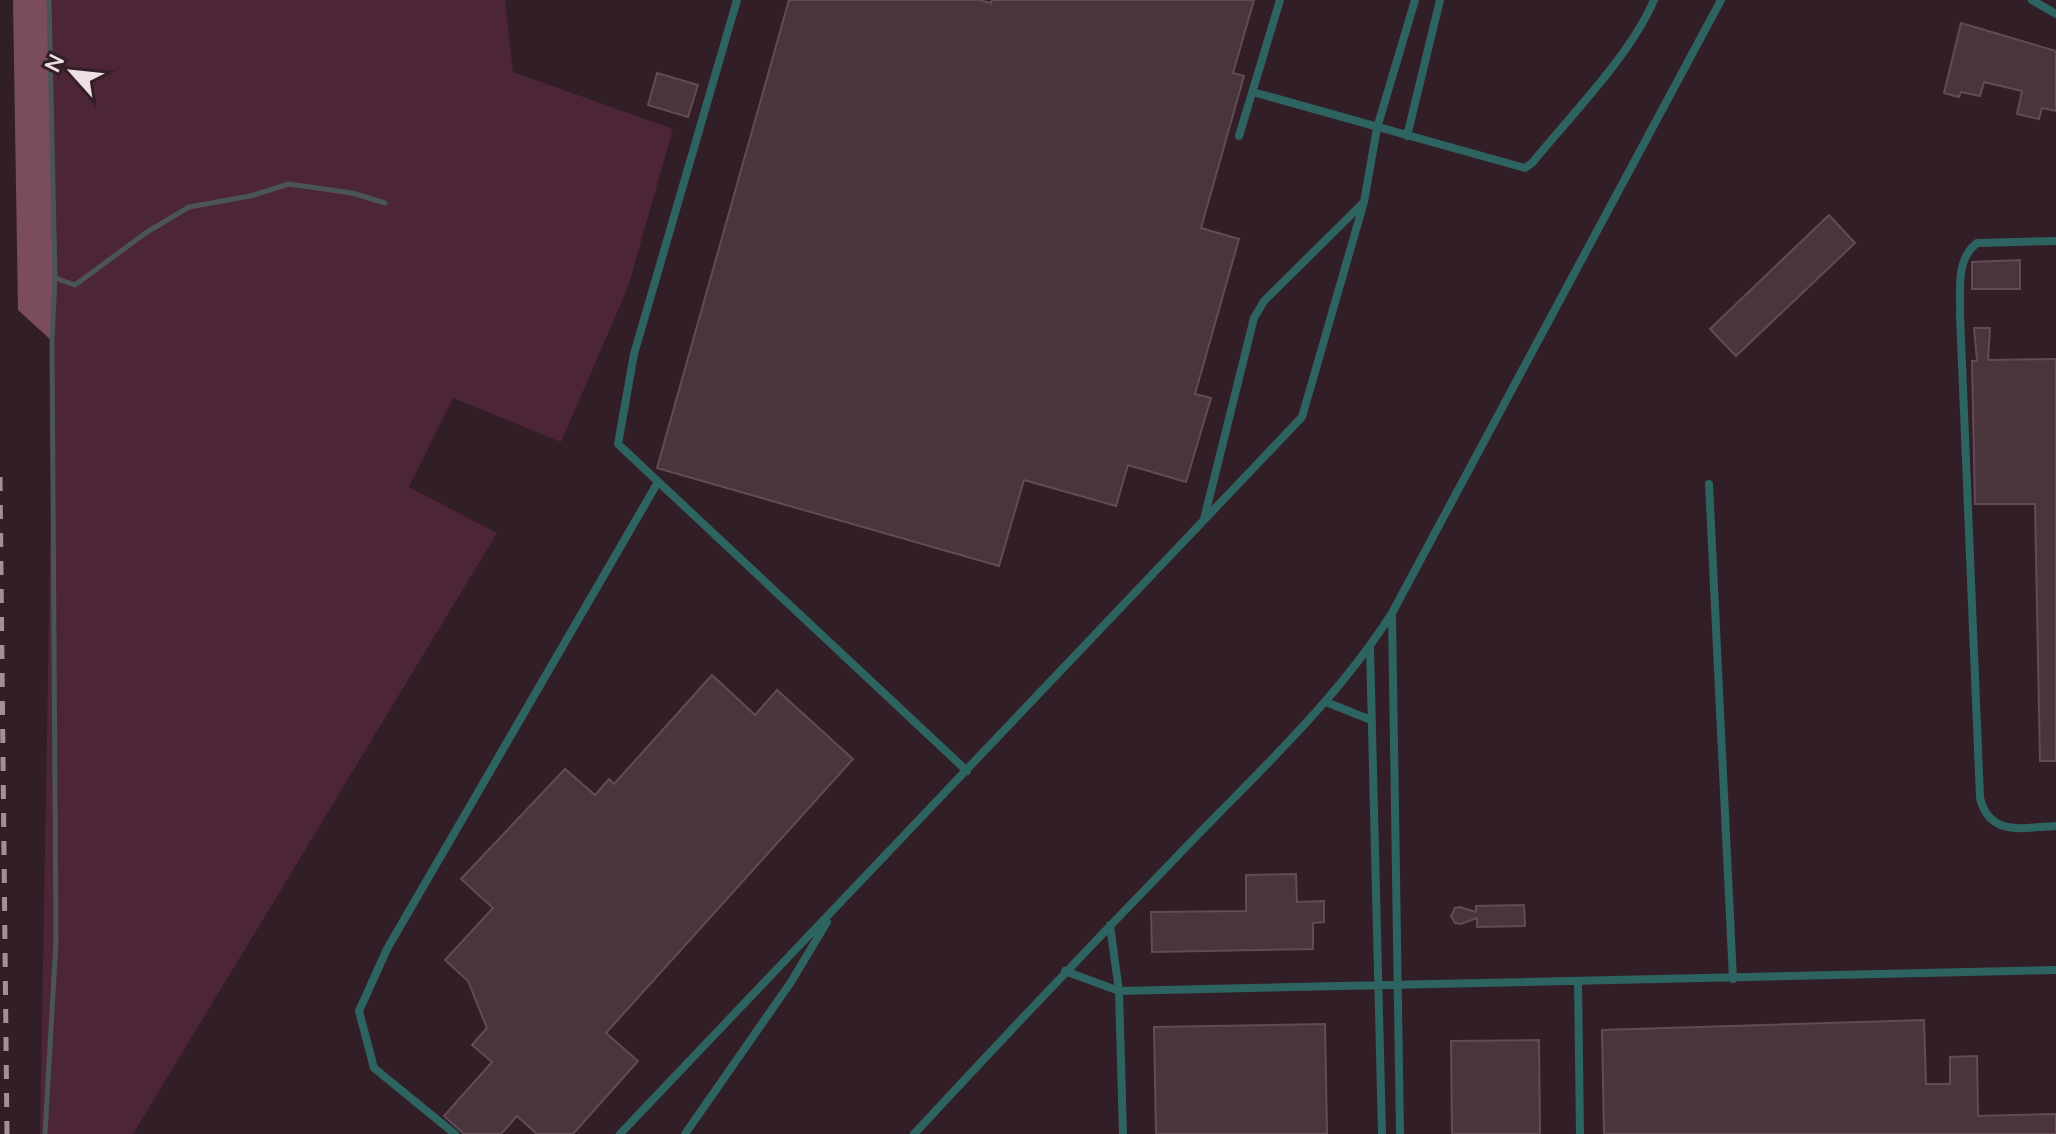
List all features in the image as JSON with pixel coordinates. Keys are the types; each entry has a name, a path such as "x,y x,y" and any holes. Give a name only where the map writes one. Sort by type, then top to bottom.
{"lane":[{"path":"737,0 634,354 618,444 967,771"},
{"path":"1239,136 1280,0"},
{"path":"620,1134 1302,417 1364,202 1377,128 1415,0"},
{"path":"1407,136 1440,0"},
{"path":"1253,92 1527,167 1610,68 1654,0"},
{"path":"1711,17 1713,0"},
{"path":"914,1134 1065,971 1326,702 1369,647 1392,613 1721,0"},
{"path":"2032,0 2056,14"},
{"path":"1204,520 1254,318 1264,301 1364,202"},
{"path":"2056,241 1977,243 1967,251 1962,262 1960,316 1980,798 1984,813 1993,823 2007,828 2056,826"},
{"path":"455,1134 374,1068 359,1011 387,949 658,482"},
{"path":"1709,484 1733,979"},
{"path":"1392,613 1400,1134"},
{"path":"1369,647 1382,1134"},
{"path":"1326,702 1371,720"},
{"path":"1375,842 1394,841"},
{"path":"685,1134 791,982 834,909"},
{"path":"1110,925 1119,991 1123,1134"},
{"path":"1065,971 1119,991 2056,970"},
{"path":"1578,982 1580,1134"}],"shaded area":[{"path":"13,0 50,0 55,278 52,341 18,310"},
{"path":"50,0 505,0 513,72 673,129 628,287 561,442 453,398 409,487 497,533 133,1134 40,1134 55,278"}],"building":[{"path":"789,0 979,0 991,3 992,0 1254,0 1233,73 1244,76 1201,228 1239,239 1195,394 1211,398 1186,482 1128,465 1116,506 1024,480 999,566 657,468"},
{"path":"1961,23 2056,51 2056,111 2042,108 2039,119 2017,114 2022,91 1984,82 1980,96 1961,92 1959,97 1944,93"},
{"path":"657,73 698,85 688,117 648,105"},
{"path":"1829,215 1855,243 1736,356 1710,329"},
{"path":"2020,260 2020,289 1972,289 1972,262"},
{"path":"1974,328 1990,328 1988,360 2056,359 2056,761 2040,761 2035,504 1975,504 1972,361 1977,361"},
{"path":"712,675 755,715 777,690 853,759 606,1033 638,1061 573,1134 537,1134 517,1116 501,1134 464,1134 444,1116 492,1062 472,1045 487,1028 468,981 445,960 493,908 461,879 565,769 595,795 609,779 614,784"},
{"path":"1296,874 1297,902 1324,901 1324,922 1313,923 1313,949 1152,952 1151,912 1246,911 1246,875"},
{"path":"1524,905 1525,926 1477,927 1477,918 1461,924 1455,923 1451,916 1455,908 1460,907 1476,912 1476,906"},
{"path":"1924,1020 1926,1084 1950,1084 1950,1057 1977,1056 1978,1116 2056,1114 2056,1134 1604,1134 1602,1030"},
{"path":"1325,1024 1327,1134 1156,1134 1154,1027"},
{"path":"1539,1040 1540,1134 1452,1134 1451,1041"}],"waterway":[{"path":"45,1134 56,941 52,341 55,278 49,0"},
{"path":"55,278 75,285 147,232 189,207 250,196 289,184 352,193 385,203"}],"railway":[{"path":"0,477 7,1134"}]}
